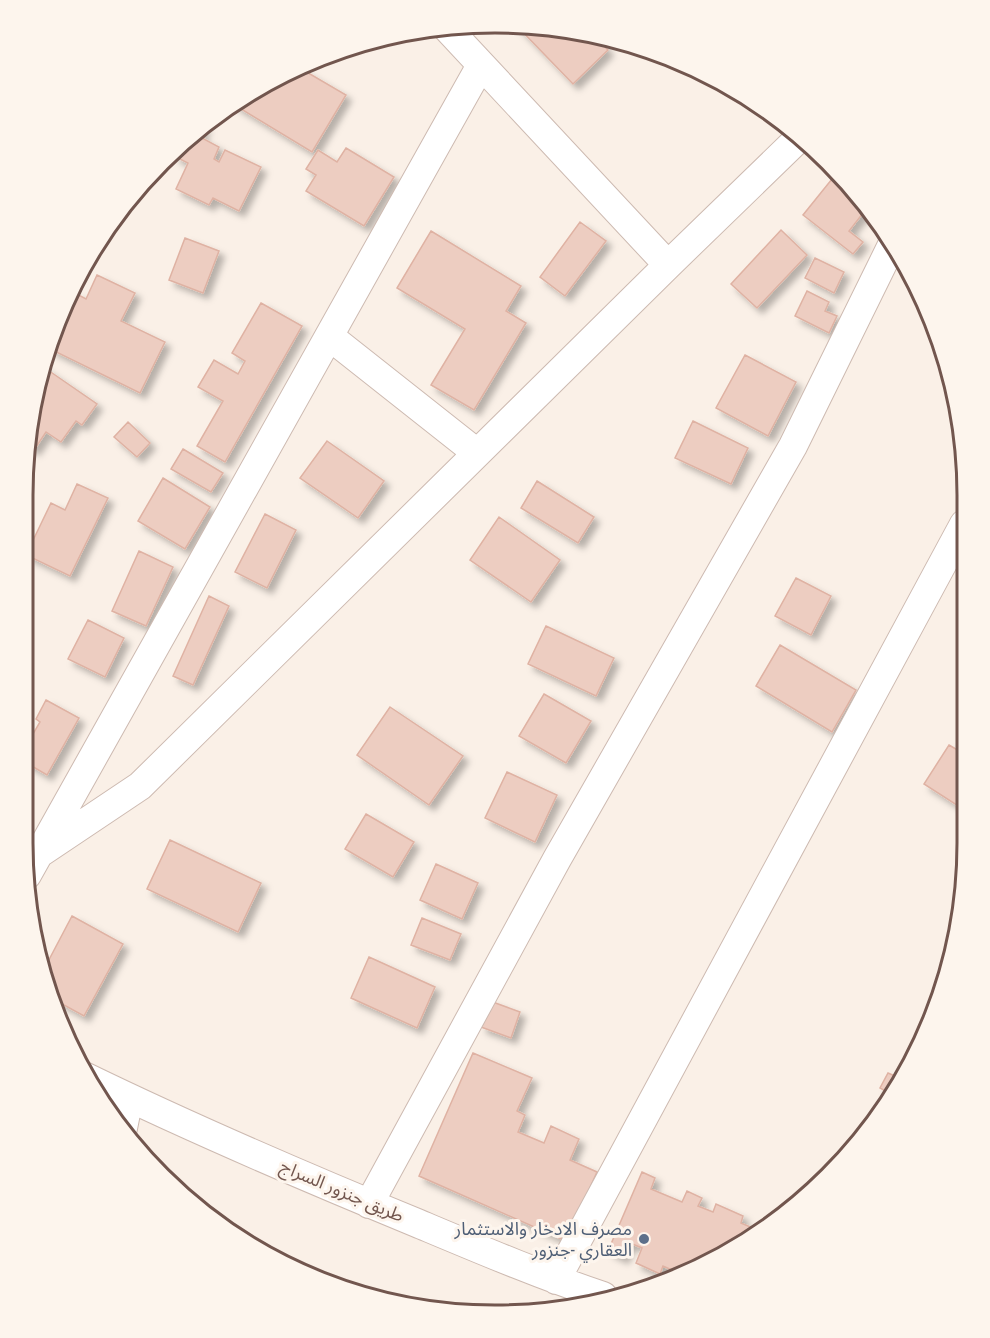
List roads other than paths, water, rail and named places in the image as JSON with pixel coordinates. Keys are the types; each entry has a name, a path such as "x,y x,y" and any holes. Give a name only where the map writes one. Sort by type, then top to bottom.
{"street":[{"path":"454,35 668,265"},
{"path":"34,863 481,64"},
{"path":"34,864 140,786 794,143"},
{"path":"369,1204 557,859 793,446 888,253"},
{"path":"329,336 477,453"},
{"path":"556,1280 957,537"},
{"name":"طريق جنزور السراج","path":"101,1085 369,1204 556,1280 596,1294"},
{"path":"125,1119 129,1098"}],"place":[{"name":"مصرف الادخار والاستثمار العقاري -جنزور","path":"644,1239"}]}
